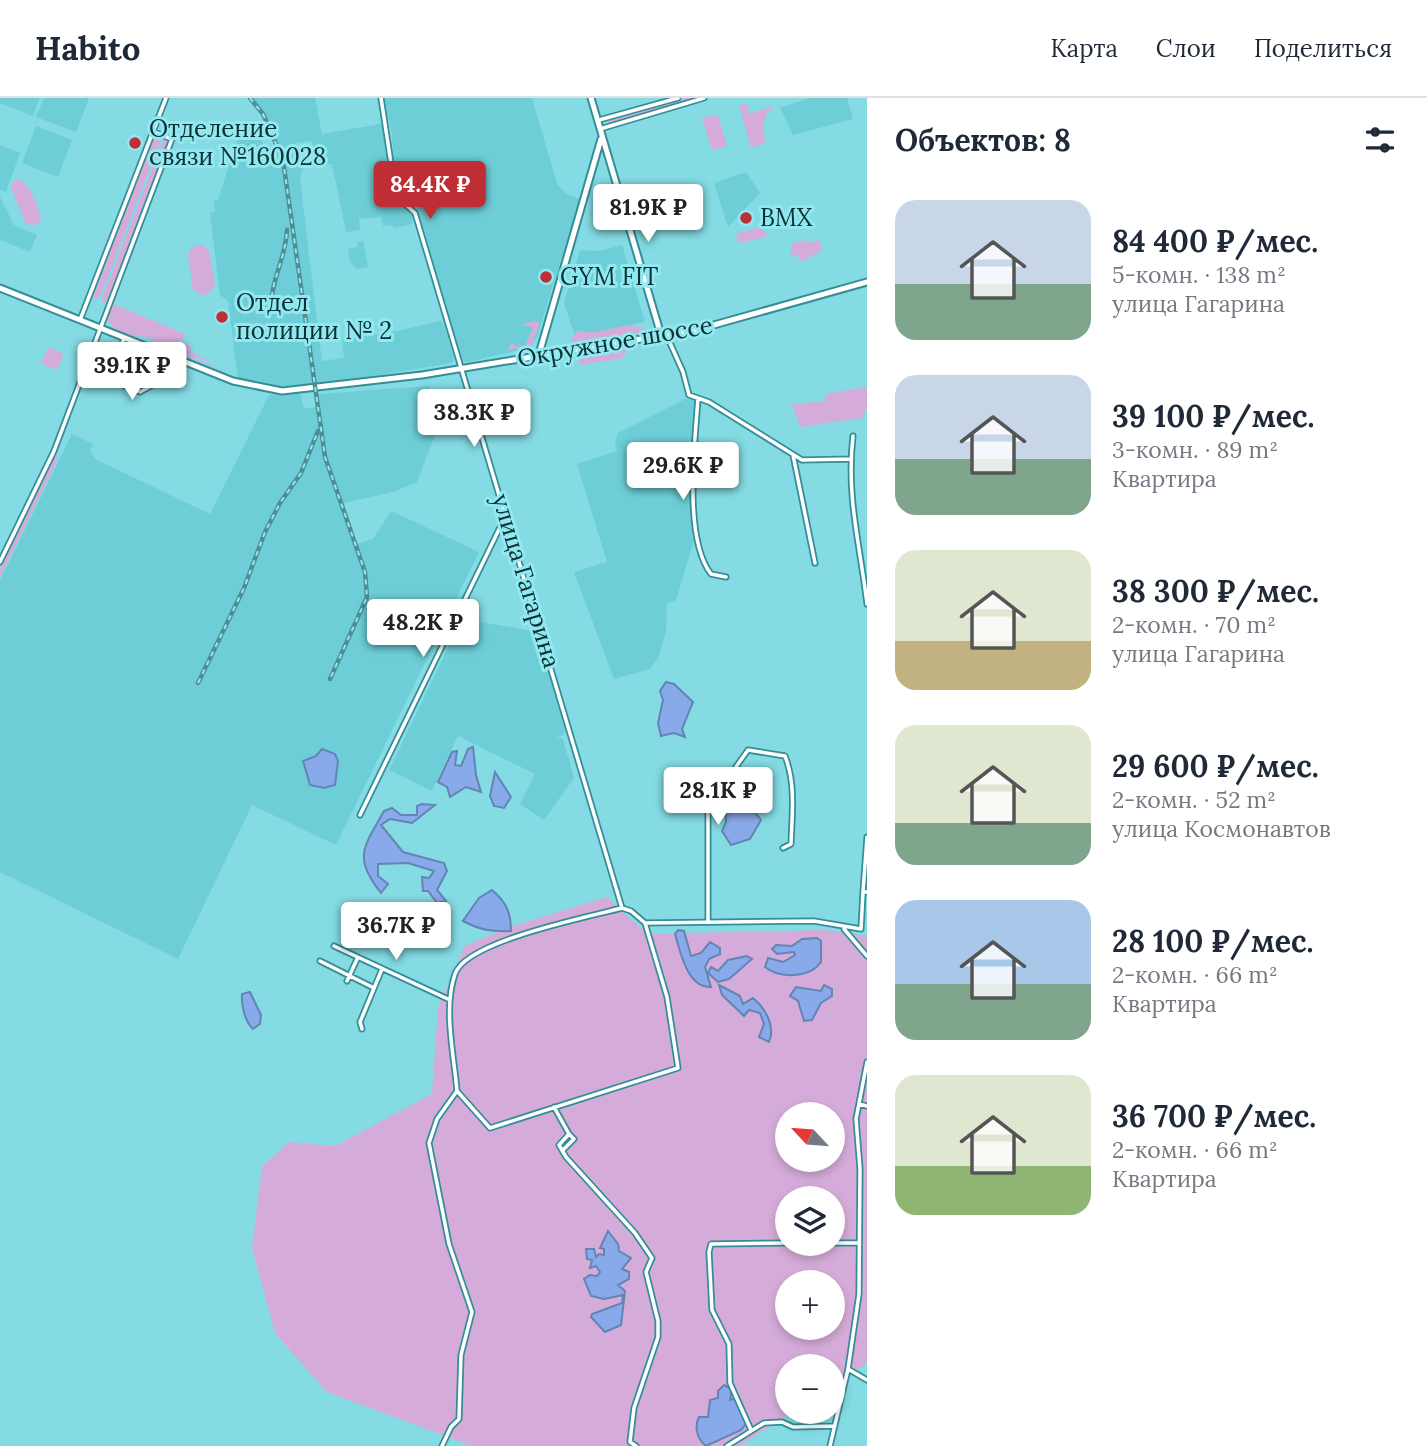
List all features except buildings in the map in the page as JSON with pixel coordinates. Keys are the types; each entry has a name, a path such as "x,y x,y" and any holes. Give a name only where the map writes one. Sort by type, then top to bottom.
{"main road":[{"path":"591,98 663,335"},
{"path":"539,354 595,160 600,132"},
{"path":"595,160 601,156 609,160"},
{"name":"Окружное шоссе","path":"0,288 241,384 274,390 315,388 460,370 539,354 725,324 867,282"},
{"path":"541,341 551,352"}],"street":[{"path":"80,320 166,98"},
{"name":"улица Гагарина","path":"381,98 397,196 415,211 460,370 506,514 622,908"},
{"path":"597,121 677,98"},
{"path":"600,132 704,98"},
{"path":"650,106 653,113"},
{"path":"0,562 54,451 172,139 154,132"},
{"path":"663,335 683,372 689,395 806,462 850,459"},
{"path":"124,338 112,375 115,381 133,389 142,392 148,390 164,354"},
{"path":"698,398 692,481 698,550 711,573 726,577"},
{"path":"853,436 850,459 852,515 866,568 867,604"},
{"path":"793,455 815,563"},
{"path":"360,815 506,514"},
{"path":"708,922 708,813 711,802 745,751 775,753 785,757 788,763 793,788 792,830 791,844 783,848"},
{"path":"861,929 867,836"},
{"path":"622,908 631,911 645,923 664,984 677,1068 490,1128 457,1091 450,1000 454,976 460,963 514,937 622,908"},
{"path":"645,923 814,922 867,930"},
{"path":"843,927 867,956"},
{"path":"334,946 450,1000"},
{"path":"347,981 358,957"},
{"path":"320,961 374,988"},
{"path":"362,1029 360,1022 382,968"},
{"path":"830,1446 849,1369 859,1294 860,1222 856,1119 867,1062"},
{"path":"442,1446 451,1427 459,1419 461,1355 472,1312 449,1244 429,1143 437,1119 457,1091"},
{"path":"859,1104 867,1106"},
{"path":"554,1107 574,1139 562,1151 635,1233 652,1258 646,1272 658,1321 658,1337 632,1418 630,1442 636,1446"},
{"path":"860,1222 867,1222"},
{"path":"751,1430 730,1383 729,1344 712,1310 709,1252 711,1244 775,1243"},
{"path":"845,1243 859,1243"},
{"path":"849,1369 867,1380"},
{"path":"727,1446 751,1430 772,1422 782,1422 793,1427 835,1426"}],"shaded area":[{"path":"0,98 40,98 33,116 0,103"},
{"path":"44,98 89,98 76,132 36,117"},
{"path":"252,98 315,98 322,134 386,123 395,200 411,212 413,217 412,224 394,228 393,225 383,226 381,217 359,219 360,230 346,232 332,164 317,166 312,141 296,143 303,167 300,180 322,361 344,358 342,339 440,321 444,324 454,359 452,363 316,385 284,160 265,114"},
{"path":"383,98 532,98 557,184 566,194 580,199 537,337 529,348 467,362 459,359 416,208 398,195 391,129"},
{"path":"684,98 699,98 607,124 608,120"},
{"path":"810,98 847,98 853,119 793,135 780,108"},
{"path":"746,103 750,114 775,105 764,121 766,142 751,148 739,105"},
{"path":"718,115 727,146 712,150 702,118"},
{"path":"243,122 245,137 261,135 265,154 277,145 282,160 313,385 274,387 238,379 228,301 220,295 210,213 215,212 214,200 218,200"},
{"path":"36,126 72,140 58,177 22,163"},
{"path":"154,134 162,137 100,297 92,300"},
{"path":"164,138 170,140 106,306 102,298"},
{"path":"0,145 20,153 6,192 0,190"},
{"path":"746,172 760,193 728,227 714,183"},
{"path":"18,179 27,185 39,209 41,220 36,225 26,224 10,185"},
{"path":"0,197 14,225 37,235 30,252 0,240"},
{"path":"763,226 766,237 738,243 736,234"},
{"path":"805,240 807,243 819,240 822,251 800,262 798,256 791,255 791,244"},
{"path":"363,241 368,267 356,269 350,262 348,249 358,247 357,242"},
{"path":"201,244 209,250 215,286 205,296 193,290 188,255 191,248"},
{"path":"622,245 645,322 575,336 564,303 580,250 599,251"},
{"path":"113,304 185,334 183,340 177,341 179,345 187,342 192,352 212,363 176,351 231,374 156,345 153,339 138,335 139,338 110,328 113,325 106,321 109,311 113,311 110,308"},
{"path":"533,321 540,323 531,346 508,350 511,343 518,347 526,345 533,327 521,325"},
{"path":"629,325 647,329 635,334 576,344 571,340 577,331 596,332"},
{"path":"103,340 118,346 109,372 99,351"},
{"path":"132,345 155,354 158,363 122,355 125,346"},
{"path":"48,347 64,354 57,370 41,364"},
{"path":"628,348 623,358 580,365 579,357"},
{"path":"119,358 123,366 119,372 126,371 129,376 144,378 156,368 149,386 143,390 118,381 114,374"},
{"path":"429,386 437,430 417,482 393,492 344,503 357,544 373,539 391,511 479,552 336,845 252,805 178,959 0,872 0,580 72,434 93,444 90,450 95,459 210,514 269,395 300,393 304,408 319,407 318,394"},
{"path":"867,387 867,409 862,418 800,427 792,404 825,401 825,394"},
{"path":"685,399 698,400 690,488 696,534 676,600 667,604 666,631 658,658 650,669 614,679 574,572 607,562 577,464 617,451 615,442 618,433"},
{"path":"55,456 59,457 0,578 0,569"},
{"path":"462,619 539,632 567,727 563,736 556,737 563,739 574,778 544,820 520,804 535,774 458,736 432,791 389,770"},
{"path":"666,682 674,684 693,702 682,729 685,737 674,733 661,736 658,723 663,700 660,691"},
{"path":"473,747 481,792 466,787 450,797 447,787 438,782 452,752 457,751 455,765 461,766 468,749"},
{"path":"322,749 335,754 338,761 335,785 324,788 310,785 303,761 316,756"},
{"path":"495,772 511,797 504,808 494,806 490,796"},
{"path":"734,799 747,802 761,820 750,839 731,845 722,831 726,822 725,801"},
{"path":"435,805 412,823 390,819 381,825 403,852 444,863 447,871 437,890 446,901 437,903 428,891 423,891 422,877 429,878 434,871 408,863 378,864 378,876 388,884 381,893 372,881 364,861 366,844 384,811 392,808 401,815 417,815 417,806"},
{"path":"492,890 507,908 511,931 486,930 463,921 479,898"},
{"path":"607,897 647,934 825,930 867,936 867,1363 845,1377 845,1354 775,1354 775,1423 740,1446 472,1446 327,1392 275,1333 252,1248 262,1166 289,1142 335,1146 432,1094 438,1007 465,946 507,928"},
{"path":"678,930 684,931 691,956 701,953 710,942 720,948 720,954 709,959 705,967 711,987 696,982 690,975 675,934"},
{"path":"817,938 821,941 821,962 810,971 786,975 765,967 768,958 783,962 795,955 794,952 777,954 772,949 776,945 792,946 802,939"},
{"path":"747,956 752,959 729,979 718,982 708,973 711,967 718,971 728,960"},
{"path":"719,985 740,996 743,1004 753,998 757,1002 770,1024 769,1042 759,1037 764,1024 760,1013 749,1010 744,1016 722,995"},
{"path":"824,985 832,989 832,996 821,1003 812,1020 804,1021 798,1001 790,996 796,987 821,991"},
{"path":"250,992 261,1015 260,1024 253,1029 246,1018 242,1003 242,994"},
{"path":"608,1231 618,1244 619,1251 631,1258 622,1269 629,1272 629,1279 618,1285 625,1291 621,1325 605,1332 591,1317 592,1314 622,1303 623,1295 604,1299 591,1296 584,1279 590,1275 597,1276 600,1272 596,1266 590,1268 592,1260 587,1259 586,1249 594,1249 596,1257 599,1254 604,1255 604,1249 600,1248"},
{"path":"724,1385 732,1389 730,1400 735,1398 746,1424 741,1430 706,1446 699,1436 697,1421 699,1417 708,1417 710,1400 718,1398 718,1391"}],"railway":[{"path":"250,98 263,114 283,160 325,457 365,572 367,597 330,679"},
{"path":"271,307 273,287 287,230"},
{"path":"198,683 244,588 265,532 280,503 301,473 318,431"}],"place":[{"name":"Отделение связи №160028","path":"135,143"},
{"name":"BMX","path":"746,218"},
{"name":"GYM FIT","path":"546,277"},
{"name":"Отдел полиции № 2","path":"222,317"}]}
